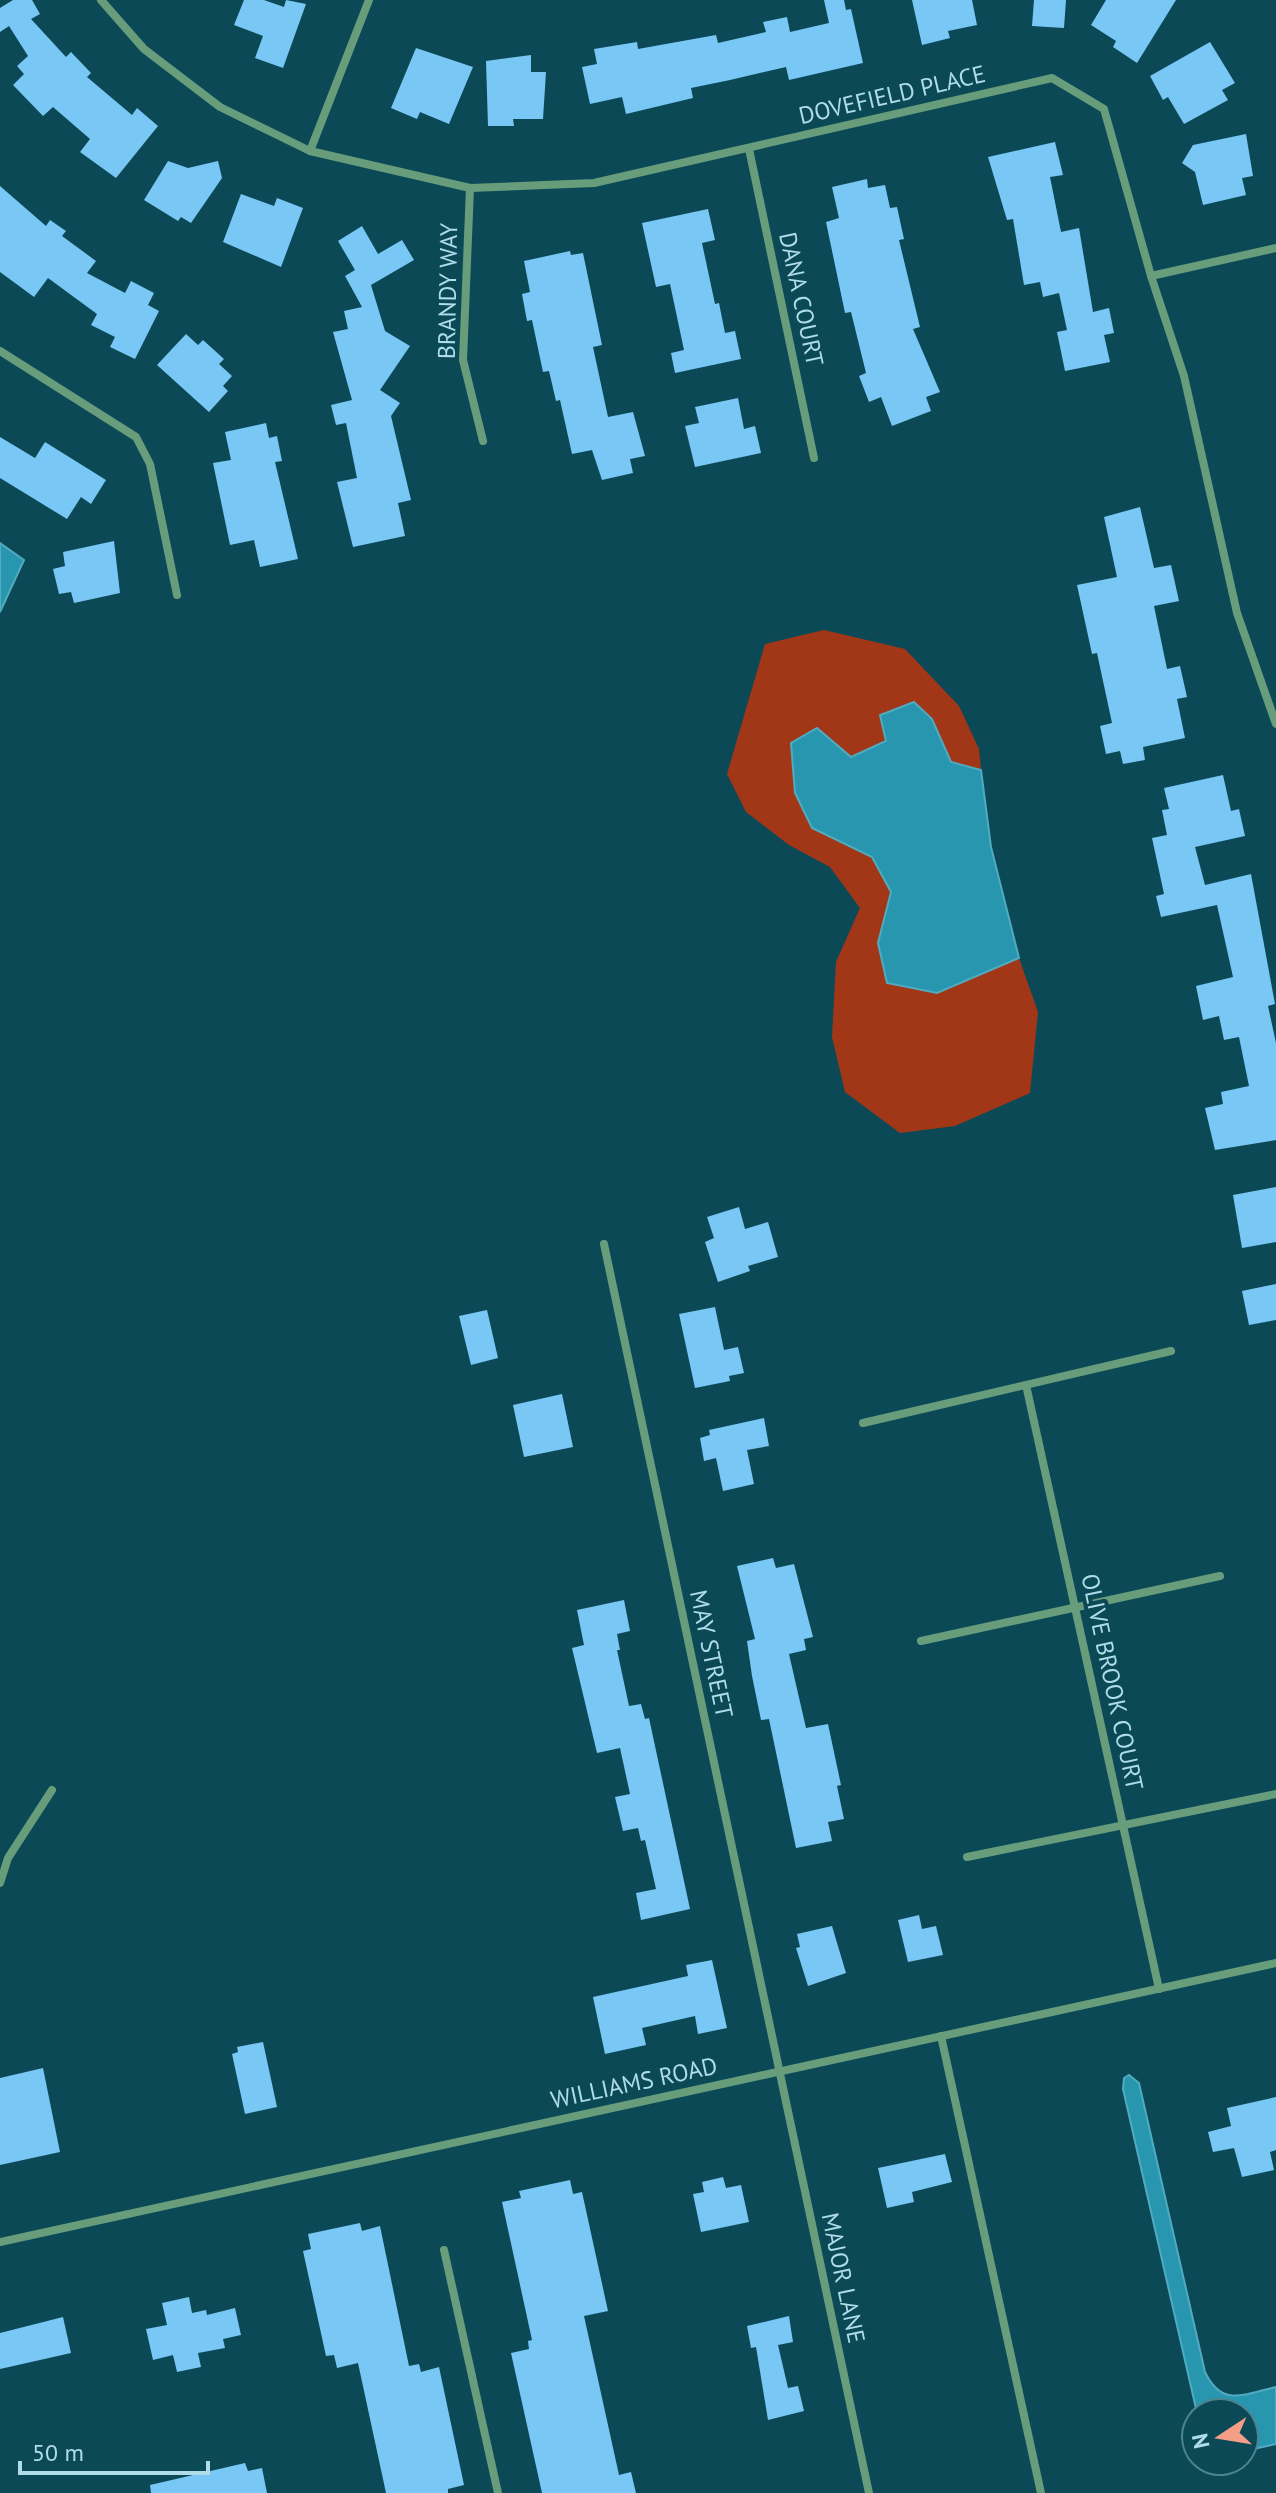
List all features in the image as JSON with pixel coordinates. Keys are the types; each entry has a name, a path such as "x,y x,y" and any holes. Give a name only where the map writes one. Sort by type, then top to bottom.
{"street":[{"name":"DOVEFIELD PLACE","path":"101,0 144,49 220,107 310,151 470,188 594,183 1052,78 1104,109 1151,276 1184,376 1237,613 1276,724"},
{"path":"310,151 369,0"},
{"name":"DANA COURT","path":"749,149 814,458"},
{"name":"BRANDY WAY","path":"470,188 463,360 483,441"},
{"path":"1151,276 1276,248"},
{"path":"0,351 136,437 150,464 177,595"},
{"name":"MAY STREET","path":"604,1244 778,2071"},
{"path":"863,1423 1171,1351"},
{"name":"OLIVE BROOK COURT","path":"1026,1385 1159,1989"},
{"path":"921,1641 1220,1576"},
{"path":"0,1883 8,1858 52,1790"},
{"path":"967,1857 1276,1794"},
{"name":"WILLIAMS ROAD","path":"0,2242 1276,1963"},
{"path":"941,2036 1041,2493"},
{"name":"MAJOR LANE","path":"778,2071 869,2493"},
{"path":"444,2250 498,2493"}],"shaded area":[{"path":"824,630 905,649 959,706 979,749 981,770 951,763 932,719 850,757 812,828 872,857 891,892 878,943 937,993 1019,958 1038,1012 1030,1093 955,1126 900,1133 845,1092 832,1037 836,962 860,908 830,867 789,845 746,812 727,774 765,644"}],"water":[{"path":"0,543 24,560 0,612"},
{"path":"914,702 932,719 951,762 981,770 991,847 1019,958 937,993 887,983 878,943 891,892 872,857 812,828 795,793 791,743 817,728 851,757 886,741 880,715"},
{"path":"1129,2075 1139,2083 1205,2372 1219,2391 1235,2396 1276,2387 1276,2444 1260,2448 1260,2397 1193,2397 1123,2089 1124,2078"}],"building":[{"path":"13,0 32,0 40,14 31,19 66,57 71,52 91,73 87,77 132,115 137,108 158,126 116,178 80,152 90,139 53,107 43,116 13,85 24,74 17,66 28,56 9,26 0,32 0,8"},
{"path":"244,0 264,0 284,7 286,0 306,4 283,68 255,58 263,36 234,25"},
{"path":"824,0 844,0 846,10 851,9 863,63 789,80 786,67 691,88 693,98 626,114 622,97 590,104 582,67 597,64 594,49 637,42 638,49 716,35 718,43 766,32 763,22 787,17 790,32 829,23"},
{"path":"912,0 972,0 977,25 948,31 950,38 922,45"},
{"path":"1034,0 1066,0 1064,28 1032,26"},
{"path":"1106,0 1176,0 1137,63 1113,47 1116,41 1091,25"},
{"path":"1210,42 1235,83 1222,90 1228,100 1184,124 1168,97 1163,100 1150,76"},
{"path":"416,48 473,67 449,124 420,112 417,119 391,108"},
{"path":"531,55 531,72 546,72 543,119 513,119 514,126 488,126 486,61"},
{"path":"1246,134 1253,176 1242,178 1246,195 1203,205 1195,172 1182,163 1193,145"},
{"path":"1055,142 1063,175 1050,177 1061,232 1079,228 1093,312 1109,308 1114,333 1104,335 1110,362 1065,371 1057,332 1067,330 1059,293 1043,297 1040,282 1024,285 1013,219 1007,220 988,157"},
{"path":"168,161 188,168 218,161 222,178 191,223 181,217 178,221 144,200"},
{"path":"867,179 868,188 885,185 890,208 897,207 904,239 899,240 920,327 913,329 940,392 926,397 931,411 892,426 881,397 869,402 859,376 866,373 851,312 845,313 826,222 839,218 832,187"},
{"path":"0,186 46,226 50,220 66,231 62,236 96,261 87,273 125,293 131,281 154,293 148,305 159,311 135,359 110,347 115,337 91,325 97,314 48,278 34,297 0,272"},
{"path":"241,194 274,206 277,198 303,208 281,267 223,242"},
{"path":"708,209 715,240 702,243 715,304 719,303 725,333 735,331 741,359 675,373 671,353 684,350 670,284 656,287 642,223"},
{"path":"362,226 378,254 402,240 414,260 371,285 385,331 410,346 380,390 400,403 391,416 411,500 398,503 405,536 353,547 337,482 357,478 346,423 336,425 331,405 352,400 333,332 348,329 344,311 362,307 345,276 355,270 338,241"},
{"path":"570,251 571,255 583,253 602,345 593,347 608,417 633,412 645,456 630,459 633,473 602,480 592,450 572,454 560,400 556,401 549,371 543,372 532,320 527,321 522,294 530,292 524,261"},
{"path":"186,334 198,345 203,340 224,359 219,364 232,376 223,386 228,391 209,412 157,365"},
{"path":"738,398 744,429 755,426 761,453 695,467 685,426 699,423 695,407"},
{"path":"266,423 269,438 277,436 282,461 275,462 298,559 260,567 254,540 230,545 213,463 231,460 225,432"},
{"path":"0,437 35,458 45,442 106,480 91,504 81,497 67,519 0,478"},
{"path":"1140,507 1154,568 1171,565 1179,601 1154,606 1167,669 1180,666 1187,697 1177,699 1185,738 1143,747 1145,760 1123,764 1120,751 1106,754 1100,726 1112,723 1097,653 1092,654 1077,585 1117,577 1104,517"},
{"path":"114,541 120,593 74,603 71,592 59,594 53,569 65,566 63,552"},
{"path":"1223,775 1231,811 1239,809 1245,836 1195,847 1205,885 1251,874 1275,1004 1268,1006 1276,1043 1276,1140 1215,1150 1205,1108 1223,1104 1221,1092 1249,1086 1239,1037 1224,1040 1219,1016 1203,1020 1196,986 1233,977 1217,905 1161,917 1156,896 1164,894 1152,838 1167,835 1162,810 1169,809 1164,788"},
{"path":"1276,1187 1276,1242 1242,1248 1233,1195"},
{"path":"739,1207 745,1229 768,1222 778,1257 748,1266 750,1271 718,1282 705,1242 714,1238 707,1217"},
{"path":"1276,1284 1276,1320 1249,1325 1242,1291"},
{"path":"715,1307 724,1350 738,1347 744,1373 729,1376 730,1381 695,1388 679,1314"},
{"path":"487,1310 498,1358 471,1365 459,1316"},
{"path":"562,1394 573,1447 524,1457 513,1405"},
{"path":"764,1418 769,1446 747,1450 754,1484 723,1491 716,1458 704,1461 700,1438 710,1435 709,1430"},
{"path":"773,1558 776,1568 794,1564 813,1637 804,1639 806,1650 789,1654 806,1728 828,1724 841,1785 837,1786 844,1819 828,1822 832,1841 796,1848 769,1719 761,1720 747,1641 755,1639 737,1566"},
{"path":"624,1600 630,1631 617,1634 620,1650 617,1650 629,1706 641,1704 645,1719 649,1718 690,1909 641,1920 636,1893 656,1889 645,1840 641,1841 638,1828 623,1831 615,1797 630,1794 620,1748 597,1753 572,1648 584,1645 577,1610"},
{"path":"919,1915 922,1929 936,1926 943,1955 908,1962 898,1920"},
{"path":"832,1926 846,1973 808,1986 796,1948 800,1947 797,1934"},
{"path":"712,1960 727,2028 698,2034 695,2016 642,2028 646,2045 605,2054 593,1997 688,1976 686,1965"},
{"path":"263,2042 277,2107 245,2114 232,2054 238,2052 237,2047"},
{"path":"43,2068 60,2152 0,2165 0,2078"},
{"path":"1276,2097 1276,2150 1270,2152 1274,2170 1242,2177 1234,2148 1213,2152 1208,2132 1231,2126 1227,2108"},
{"path":"945,2154 952,2182 912,2192 914,2202 887,2208 878,2168"},
{"path":"723,2177 726,2188 741,2185 749,2222 701,2232 693,2194 704,2192 702,2182"},
{"path":"570,2180 573,2194 582,2192 608,2311 584,2316 619,2475 631,2472 636,2493 542,2493 511,2353 529,2349 528,2341 532,2340 502,2202 521,2198 519,2191"},
{"path":"360,2223 362,2231 380,2226 409,2366 419,2364 421,2372 439,2367 464,2485 448,2489 448,2493 386,2493 358,2363 337,2368 334,2355 326,2356 303,2251 311,2249 308,2234"},
{"path":"189,2297 192,2313 206,2310 207,2315 235,2308 241,2335 223,2339 225,2348 198,2353 201,2367 177,2372 173,2355 153,2360 146,2329 167,2325 162,2303"},
{"path":"789,2316 793,2342 778,2345 788,2388 798,2386 804,2411 768,2420 756,2347 751,2348 747,2326"},
{"path":"63,2317 71,2353 0,2369 0,2333"},
{"path":"245,2463 248,2471 262,2468 267,2493 151,2493 150,2485"}]}
